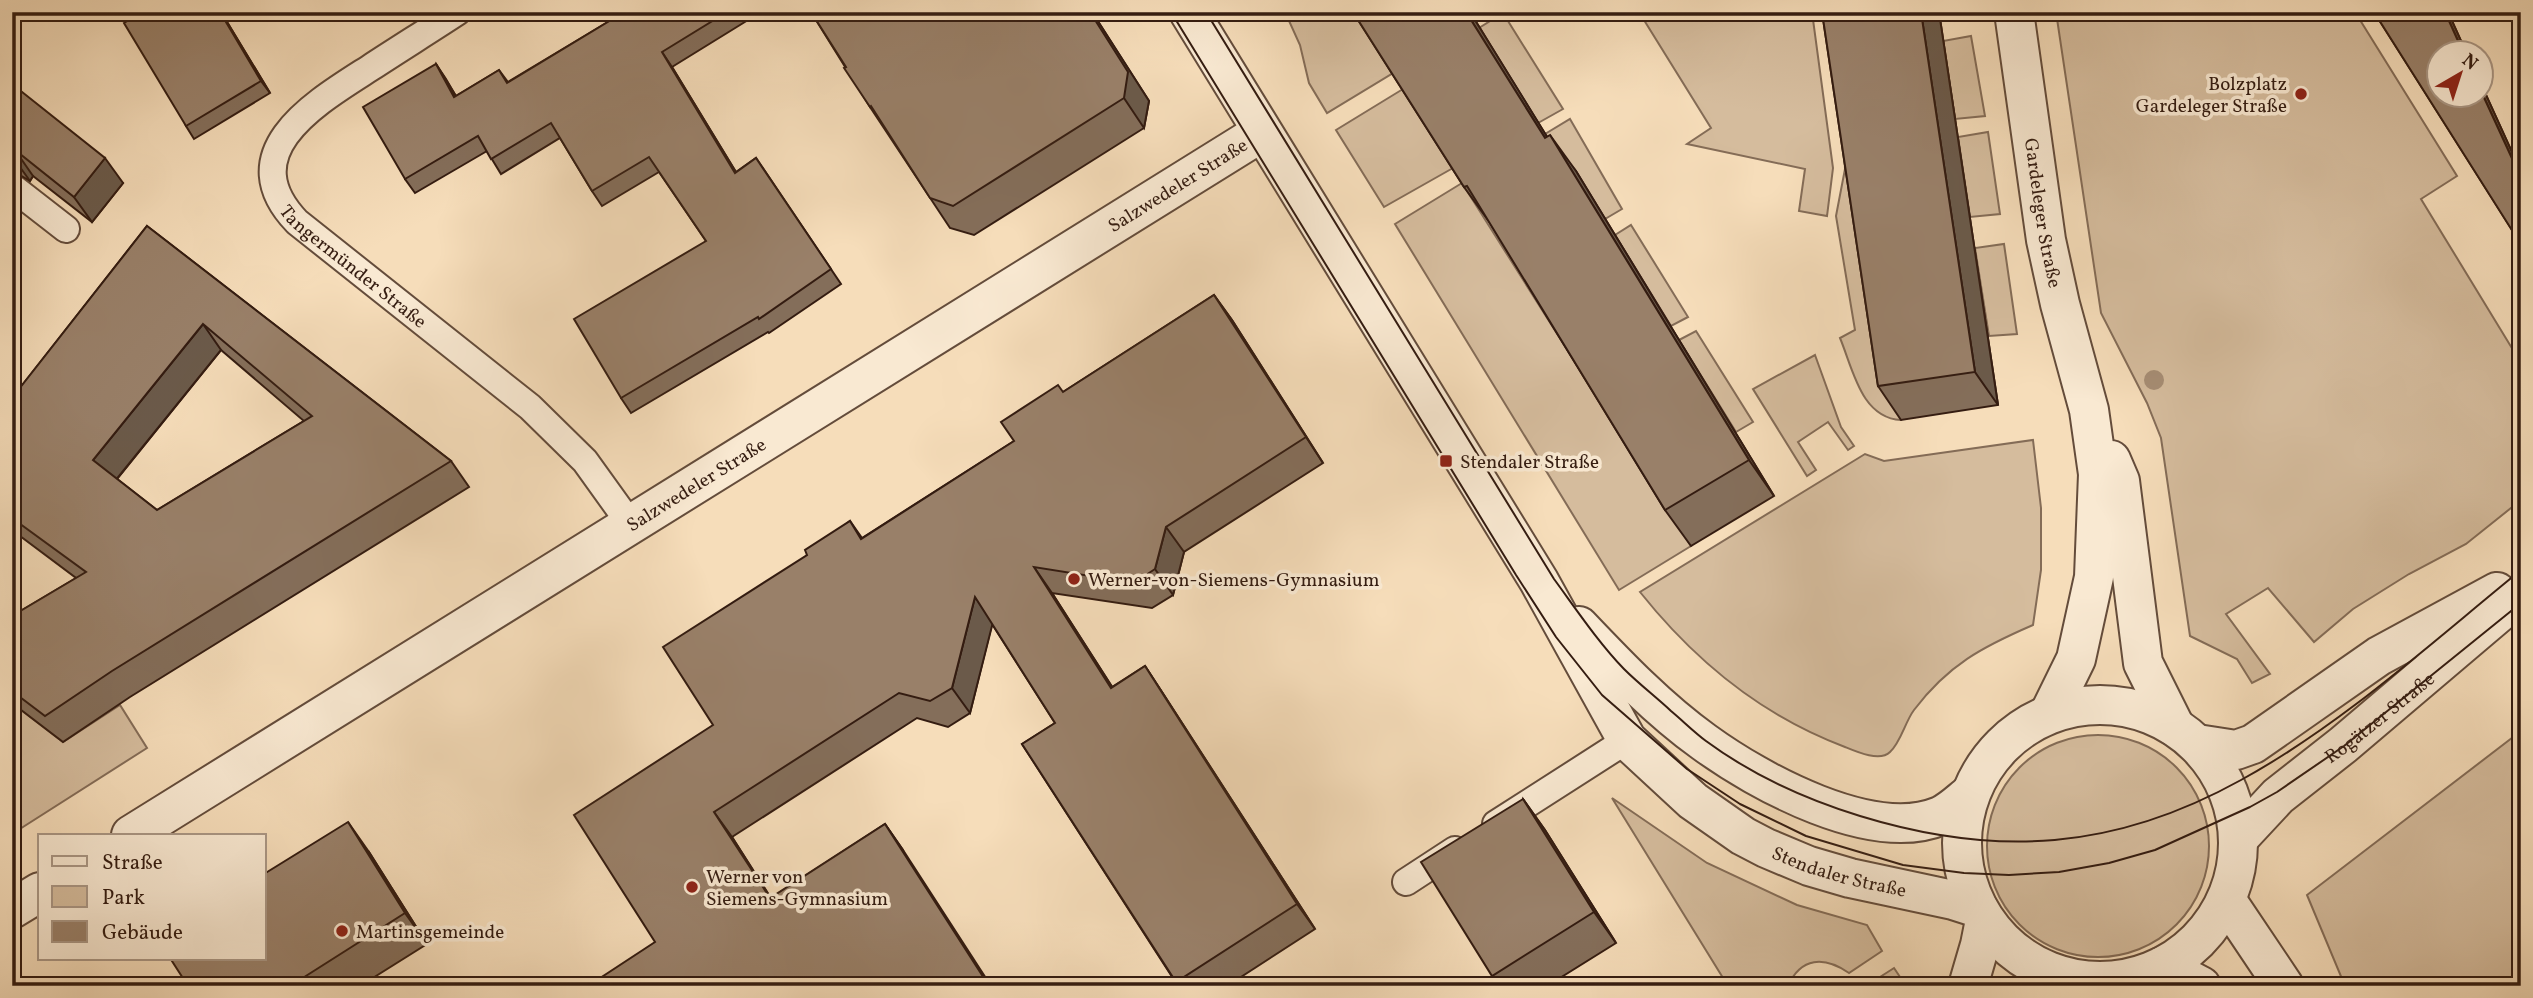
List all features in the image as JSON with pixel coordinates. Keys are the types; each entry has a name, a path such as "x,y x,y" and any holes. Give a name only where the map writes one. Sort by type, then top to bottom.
{"street":[{"name":"Stendaler Straße","path":"1189,12 1539,581 1627,740 1693,801 1743,836 1766,848 1809,866 1850,878 1940,897 1981,914"},
{"name":"Gardeleger Straße","path":"2014,12 2046,240 2060,304 2089,410 2098,474 2094,577 2076,659 2049,714"},
{"name":"Salzwedeler Straße","path":"133,834 1262,132"},
{"name":"Gardeleger Straße","path":"1981,914 1998,937 2033,964 2068,982 2119,980 2163,967 2183,955 2215,921 2227,901 2236,871 2238,839 2229,792 2212,762 2186,736 2143,663 2120,481 2089,410"},
{"name":"Rogätzer Straße","path":"2186,736 2236,750 2253,744 2379,656 2521,579"},
{"name":"Stendaler Straße","path":"1539,581 1622,671 1663,708 1704,742 1768,780 1840,813 1877,822 1912,821 1940,816 1970,794"},
{"name":"Rogätzer Straße","path":"2238,839 2278,796 2343,745 2521,594"},
{"path":"1968,986 1980,945 1981,914 1968,885 1962,862 1964,816 1970,794 1984,767 2001,746 2024,728 2049,714 2081,706 2114,705 2146,712 2186,736"},
{"path":"12,909 38,893"},
{"path":"2227,901 2284,986"},
{"path":"2163,967 2201,986"}],"lane":[{"name":"Tangermünder Straße","path":"457,12 322,98 297,120 279,148 274,163 275,188 281,203 297,222 530,407 558,433 597,476 631,525"},
{"path":"12,187 66,229"},
{"path":"1406,882 1627,740"}],"green space":[{"path":"1285,12 1364,12 1393,73 1327,113 1309,83 1300,45"},
{"path":"1639,12 1812,12 1833,168 1827,216 1799,211 1805,169 1687,144 1711,128"},
{"path":"1840,12 1901,420 1876,411 1868,401 1854,377 1840,338 1855,330 1836,216 1845,169"},
{"path":"2056,12 2355,12 2457,176 2421,199 2521,363 2521,500 2466,544 2409,574 2353,609 2314,642 2268,588 2226,614 2270,674 2252,683 2237,659 2190,636 2161,438 2147,403 2101,313"},
{"path":"1503,13 1563,109 1538,123 1479,28"},
{"path":"1971,36 1985,116 1955,119 1943,41"},
{"path":"1403,89 1453,168 1384,207 1336,130"},
{"path":"1570,119 1622,209 1605,219 1570,174 1545,134"},
{"path":"1988,132 2000,214 1970,217 1958,137"},
{"path":"1462,183 1691,546 1619,590 1395,224"},
{"path":"1631,225 1688,317 1671,326 1615,235"},
{"path":"2004,244 2017,334 1989,336 1975,248"},
{"path":"1696,331 1753,422 1736,432 1679,340"},
{"path":"1815,355 1841,427 1854,446 1848,450 1828,422 1798,442 1816,470 1807,476 1753,389"},
{"path":"2033,440 2041,508 2041,570 2033,625 1998,641 1953,669 1914,710 1897,743 1886,755 1868,755 1850,749 1815,734 1758,703 1707,663 1640,592 1865,454 1884,461"},
{"path":"12,703 63,742 120,705 147,748 12,834"},
{"path":"2521,731 2521,986 2345,986 2307,895"},
{"path":"2098,735 2130,740 2150,748 2168,760 2184,776 2196,794 2204,814 2209,846 2204,878 2196,898 2184,916 2168,932 2150,944 2130,952 2098,957 2066,952 2046,944 2028,932 2012,916 2000,898 1992,878 1987,846 1992,814 2000,794 2012,776 2028,760 2046,748 2066,740"},
{"path":"1612,798 1707,863 1797,905 1867,925 1882,951 1849,973 1831,964 1814,962 1800,969 1788,986 1728,986"},
{"path":"1894,968 1906,986 1866,986"}],"building":[{"path":"142,12 220,12 261,81 186,126 124,23"},
{"path":"605,12 727,12 662,52 735,173 756,158 831,269 759,319 758,317 621,398 574,319 706,241 649,157 592,191 551,123 491,159 478,136 405,179 363,107 436,64 454,97 499,70 507,83 611,20"},
{"path":"811,12 1090,12 1128,72 1124,98 953,206 930,198 844,68 846,67"},
{"path":"1353,12 1466,12 1545,138 1550,135 1749,460 1665,510 1467,186 1464,187"},
{"path":"1822,12 1921,12 1975,372 1878,386"},
{"path":"2374,12 2445,12 2457,38 2424,38 2424,91"},
{"path":"12,84 105,158 74,197 15,150 12,154"},
{"path":"2435,108 2489,108 2521,178 2521,232 2515,235"},
{"path":"147,226 451,461 112,671 45,716 12,691 12,616 86,572 12,518 12,398","holes":["203,324 312,416 157,510 93,460"]},
{"path":"1214,295 1306,437 1166,527 1155,569 1134,583 1034,567 1111,688 1145,666 1297,904 1176,982 1022,744 1055,723 975,597 952,688 930,701 899,693 714,812 770,898 885,824 989,986 588,986 655,942 574,815 713,725 663,647 807,555 805,550 850,521 861,539 1014,441 1001,422 1058,385 1063,392"},
{"path":"1523,799 1594,912 1492,976 1421,862"},
{"name":"Martinsgemeinde","path":"348,822 405,913 298,981 301,986 188,986 171,960 266,960 266,873"}],"tram line":[{"path":"1171,12 1556,637 1602,695 1687,769 1740,804 1806,836 1903,865 1964,873 2009,875 2059,872 2109,863 2155,850 2277,792 2344,746 2521,603"},
{"path":"1206,12 1554,579 1605,648 1624,669 1702,738 1742,765 1799,794 1860,816 1911,829 1960,838 2008,842 2055,840 2101,833 2148,821 2241,780 2315,734 2386,681 2521,570"}],"place":[{"name":"Bolzplatz Gardeleger Straße","path":"2301,94"},
{"name":"Stendaler Straße","path":"1446,461"},
{"name":"Werner-von-Siemens-Gymnasium","path":"1074,579"},
{"name":"Werner von Siemens-Gymnasium","path":"692,887"},
{"name":"Martinsgemeinde","path":"342,931"}]}
